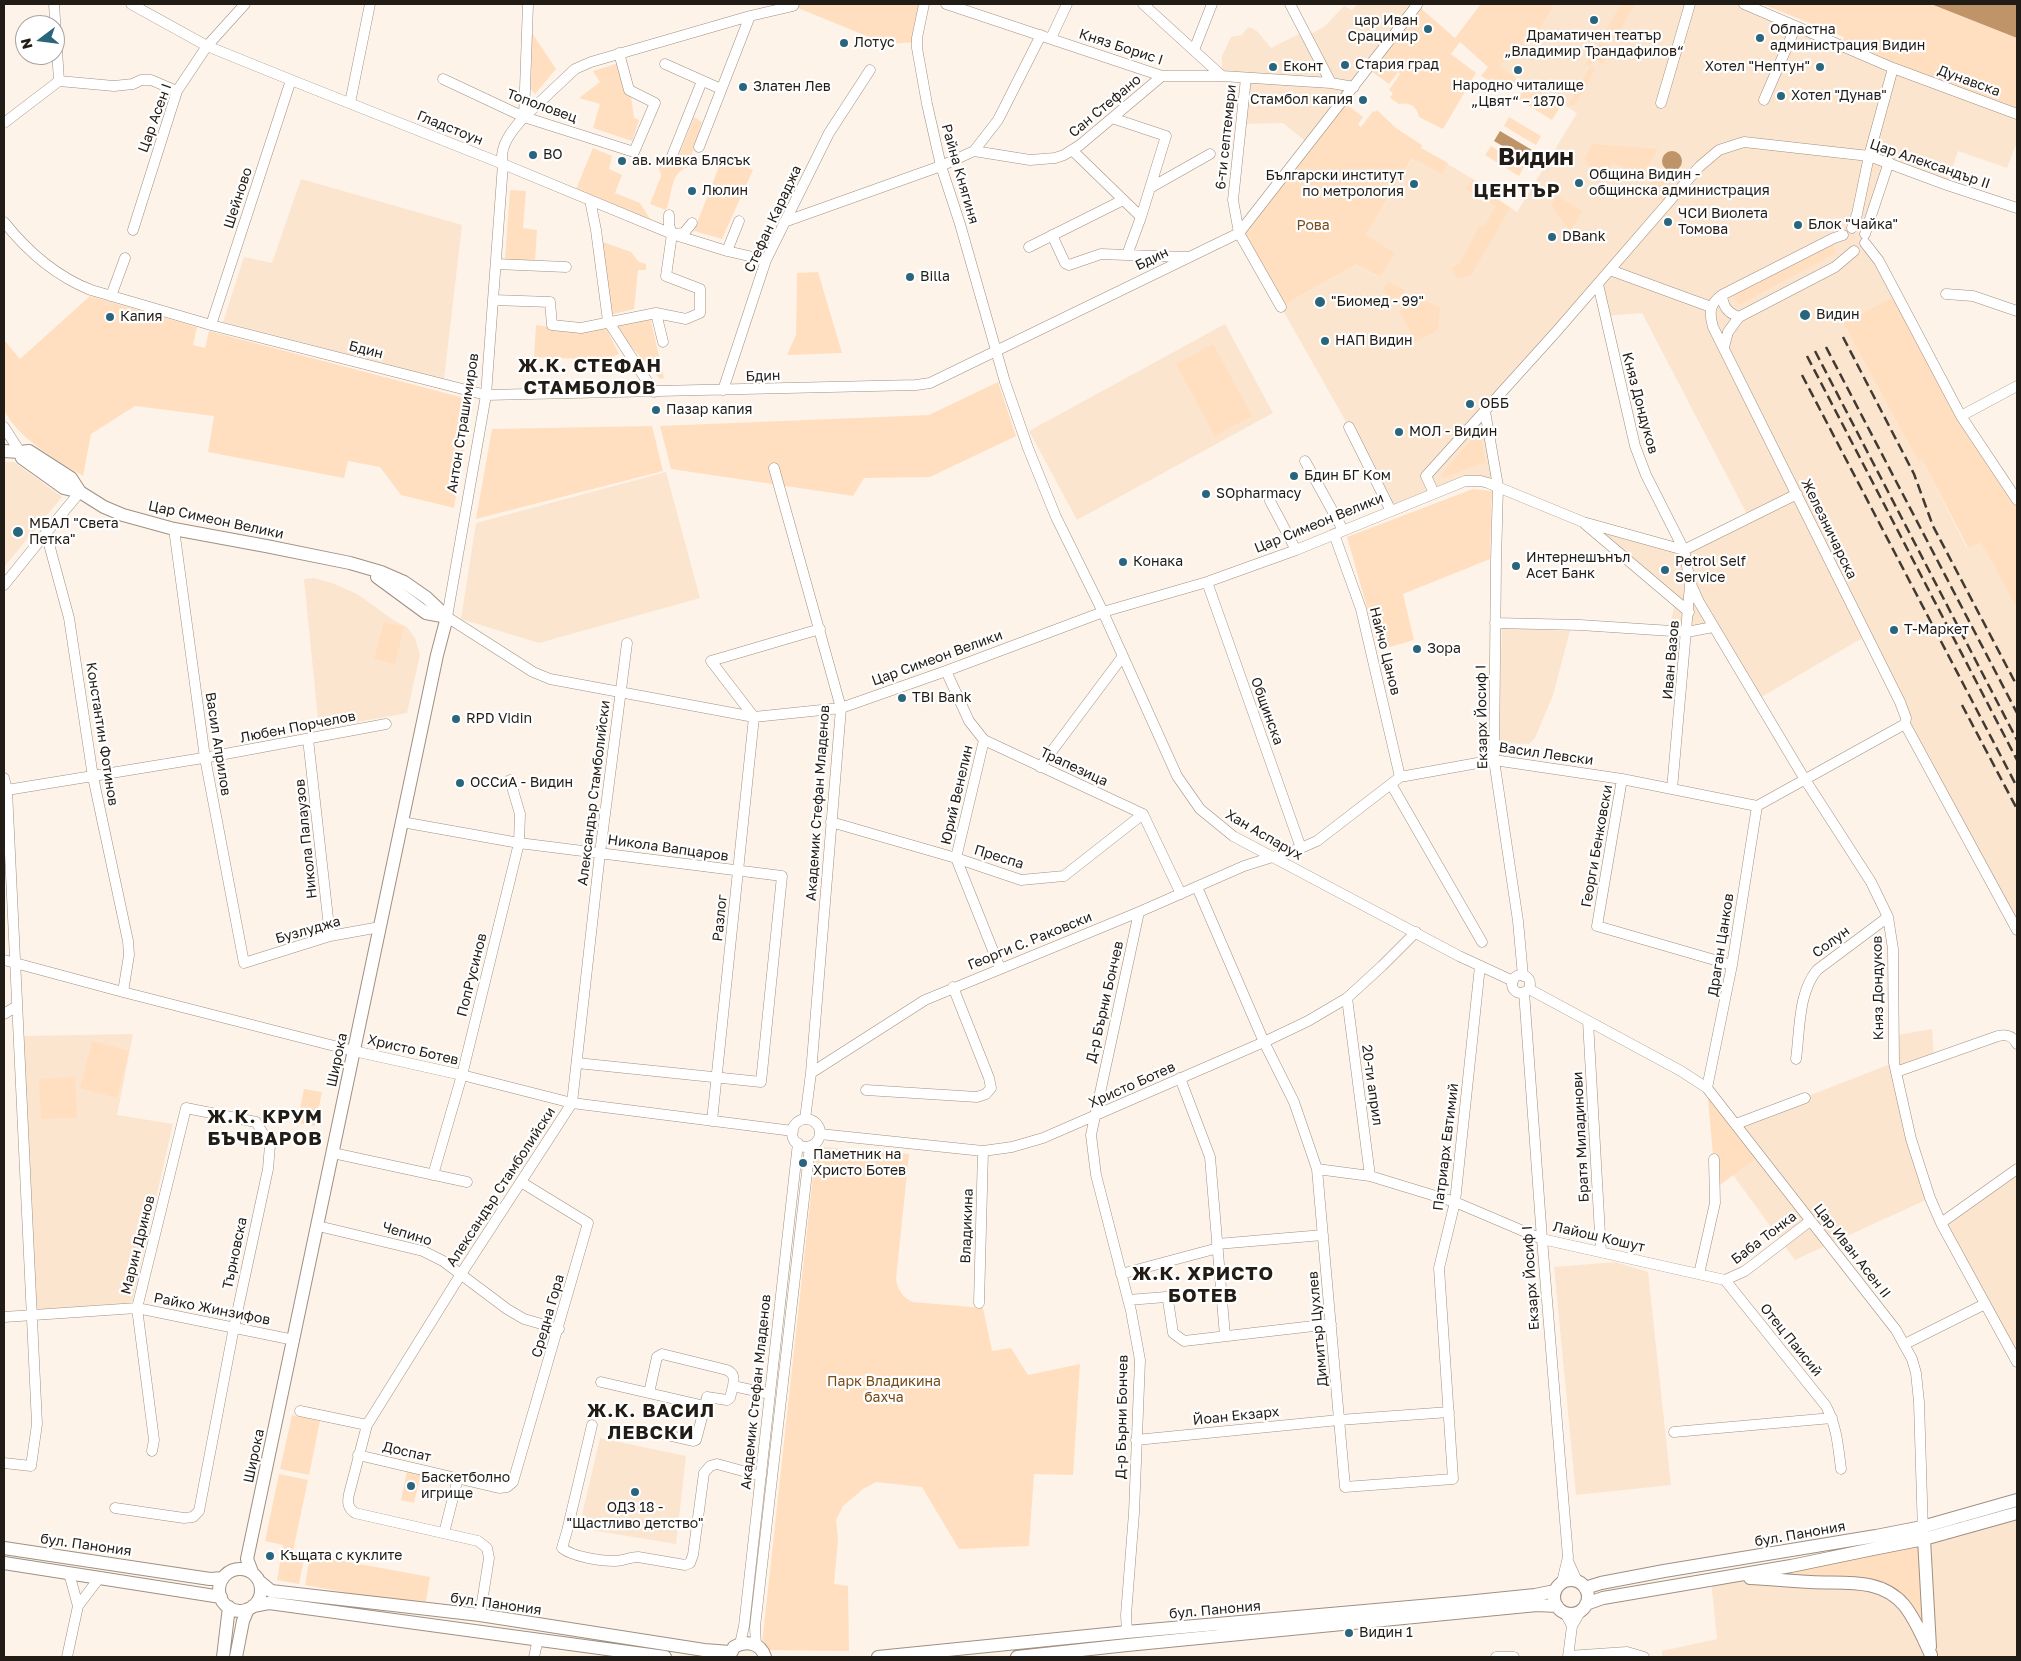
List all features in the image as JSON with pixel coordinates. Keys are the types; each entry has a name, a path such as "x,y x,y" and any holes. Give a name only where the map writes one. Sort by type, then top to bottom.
{"main road":[{"path":"4,451 20,452"},
{"name":"Цар Симеон Велики","path":"20,452 22,458 64,488 80,492 123,515 174,529 350,563 381,572 404,582 427,598 447,618"},
{"name":"Антон Страшимиров","path":"437,654 447,618"},
{"name":"Широка","path":"247,1559 437,654"},
{"name":"бул. Панония","path":"1946,1527 2017,1500"},
{"name":"бул. Панония","path":"1017,1657 1537,1606 1575,1614 1603,1598 1730,1577 1946,1527 2017,1513"},
{"name":"бул. Панония","path":"878,1657 972,1652 1127,1632 1529,1596 1559,1587 1572,1580 1581,1584 1600,1582 1791,1551 1923,1533"},
{"name":"Цар Иван Асен II","path":"1923,1533 1931,1656"},
{"name":"бул. Панония","path":"4,1548 210,1579 223,1578"},
{"path":"223,1657 229,1618 220,1587 223,1578 247,1559 261,1593 243,1621 236,1657"},
{"path":"4,1563 100,1577 225,1602 238,1610 269,1603 664,1657"},
{"name":"бул. Панония","path":"234,1570 243,1569 256,1577 271,1591 480,1616 694,1649 733,1651 748,1642 766,1654"},
{"path":"1730,1577 1814,1582 1853,1582 1878,1588 1892,1595 1903,1604 1919,1629 1931,1656"},
{"path":"1581,1584 1587,1593 1583,1608"},
{"path":"1559,1587 1554,1602 1561,1610"}],"street":[{"path":"54,4 59,81"},
{"name":"Гладстоун","path":"131,4 208,46 672,234 726,251 766,260"},
{"name":"Цар Асен I","path":"133,230 177,90 208,46 245,4"},
{"path":"350,102 370,4"},
{"path":"524,117 528,4"},
{"name":"Антон Страшимиров","path":"447,618 486,395 494,300 502,159 504,148 512,130 575,69 619,53 750,16 793,6 794,4"},
{"name":"Райна Княгиня","path":"924,4 917,48 921,77 941,166 1022,432 1043,487 1103,612"},
{"name":"Княз Борис I","path":"946,4 1162,76 1222,76 1331,83 1354,87"},
{"path":"784,222 941,166 974,151 998,120 1046,36 1067,4"},
{"path":"1143,4 1222,76"},
{"path":"1194,50 1212,4"},
{"path":"1290,4 1331,83"},
{"name":"Бдин","path":"4,222 22,245 57,273 77,284 111,296 211,325 486,395 916,386 930,383 1239,233 1354,87 1416,4"},
{"path":"1661,103 1690,4"},
{"name":"Дунавска","path":"1744,4 1893,68 2017,114"},
{"path":"698,148 750,16"},
{"path":"1764,100 1796,26"},
{"name":"Тополовец","path":"443,79 524,117 634,152 655,103 629,90 619,53"},
{"path":"665,64 721,89"},
{"path":"1852,228 1858,214 1869,156 1893,68"},
{"name":"Стефан Караджа","path":"723,390 766,260 829,133 870,70"},
{"name":"Сан Стефано","path":"974,151 1030,160 1055,158 1072,150 1162,76"},
{"name":"6-ти септември","path":"1246,78 1233,200 1239,233 1281,307"},
{"path":"4,123 59,81 114,86 150,80 177,90"},
{"name":"Шейново","path":"211,325 291,80"},
{"path":"672,156 702,81"},
{"path":"1112,118 1166,136 1127,255"},
{"name":"Цар Александър II","path":"1610,270 1699,167 1719,150 1744,142 1869,156 1947,185 2017,208"},
{"path":"1072,150 1141,217"},
{"path":"1150,188 1210,154"},
{"path":"1724,347 1728,332 1739,317 1835,267 1854,251 1861,249 1889,162"},
{"path":"590,200 596,230 608,321 654,392"},
{"path":"1029,247 1124,200"},
{"path":"494,300 550,302 552,325 581,328 608,321 656,313 686,319 700,313 700,289 666,276 672,234 669,225 669,215"},
{"path":"726,251 740,221"},
{"path":"672,234 684,233 692,222"},
{"path":"1434,492 1426,476 1610,270 1711,307 1715,300 1722,295 1843,235 1847,230 1860,228 1962,416 2017,500"},
{"path":"1052,235 1064,263 1069,265 1101,254 1189,256"},
{"path":"1843,235 1845,246 1854,251"},
{"path":"111,296 125,258"},
{"path":"496,264 566,268"},
{"name":"Княз Дондуков","path":"1598,284 1635,446 1646,475 1684,550 1690,582 1698,602 1804,778 1871,882 1888,917 1893,949 1892,1036 1896,1072 1912,1139 1930,1198 1941,1223 2017,1362"},
{"path":"1946,294 1973,296 2017,311"},
{"path":"1722,295 1723,302 1730,314 1739,317"},
{"name":"Железничарска","path":"1711,307 1709,315 1900,702 1906,718 1905,724 2017,930"},
{"path":"656,313 664,342"},
{"path":"1962,416 2017,386"},
{"name":"Екзарх Йосиф I","path":"1486,411 1498,486 1494,760 1518,921 1523,976"},
{"path":"4,427 20,452"},
{"path":"1349,427 1391,511"},
{"name":"Найчо Цанов","path":"1305,460 1338,532 1361,609 1400,776"},
{"name":"Академик Стефан Младенов","path":"774,468 842,708 811,1073 805,1119"},
{"name":"Цар Симеон Велики","path":"447,618 533,672 570,684 754,717 842,708 946,672 1103,612 1207,582 1296,550 1434,492 1465,481 1482,481 1498,486"},
{"path":"1498,486 1582,522 1684,550 1797,494"},
{"path":"4,585 80,492"},
{"path":"1270,501 1296,550"},
{"name":"Иван Вазов","path":"1582,522 1689,612 1672,789"},
{"name":"Васил Априлов","path":"174,529 207,757 244,963"},
{"name":"Константин Фотинов","path":"46,533 70,618 93,777 128,941 129,955 123,992"},
{"name":"Общинска","path":"1207,582 1302,848"},
{"name":"Княз Дондуков","path":"1689,612 1690,582"},
{"name":"Хан Аспарух","path":"1103,612 1178,776 1200,809 1233,836 1513,982"},
{"path":"1495,623 1687,632 1712,627"},
{"path":"754,717 711,661 820,629"},
{"name":"Александър Стамболийски","path":"480,1616 489,1563 487,1548 478,1540 355,1513 350,1509 348,1503 349,1494 367,1425 461,1274 572,1103 600,853 627,643"},
{"path":"1040,767 1123,656"},
{"name":"Трапезица","path":"946,672 969,721 984,740 1143,814"},
{"name":"Разлог","path":"712,1121 754,717"},
{"name":"Любен Порчелов","path":"7,790 93,777 386,724"},
{"path":"1757,806 1804,778 1905,724"},
{"name":"Никола Палаузов","path":"308,739 330,936"},
{"name":"Юрий Венелин","path":"984,740 956,858 1000,968"},
{"name":"Васил Левски","path":"1400,776 1494,760 1622,779 1757,806"},
{"path":"1271,857 1302,848 1328,834 1400,776"},
{"path":"4,778 7,790 37,1424 31,1466 4,1463"},
{"name":"Георги Бенковски","path":"1622,779 1597,926 1732,965"},
{"name":"ПопРусинов","path":"433,1175 462,1075 519,843 520,814 510,780"},
{"path":"1391,784 1482,942"},
{"name":"Драган Цанков","path":"1707,1088 1732,965 1757,806"},
{"path":"1143,814 1181,894"},
{"name":"Преспа","path":"831,822 956,858 1020,880 1064,876 1143,814"},
{"name":"Никола Вапцаров","path":"402,822 519,843 782,876 761,1082 717,1078"},
{"name":"Георги С. Раковски","path":"811,1073 924,1000 1139,912 1244,866 1271,857"},
{"path":"1197,887 1264,1042"},
{"name":"Д-р Бърни Бончев","path":"1127,1632 1126,1614 1134,1513 1140,1360 1128,1300 1096,1175 1091,1135 1139,912"},
{"name":"Солун","path":"1796,1059 1804,995 1811,977 1817,970 1888,917"},
{"name":"Бузлуджа","path":"244,963 330,936 380,927"},
{"name":"Христо Ботев","path":"820,1134 983,1151 1012,1147 1043,1138 1308,1021 1346,998 1416,932"},
{"name":"Христо Ботев","path":"4,960 354,1051 462,1075 572,1103 793,1131"},
{"name":"Патриарх Евтимий","path":"1345,1487 1453,1479 1439,1268 1455,1202 1480,966"},
{"path":"1523,976 1529,981 1526,991 1519,993 1514,990 1513,982 1517,977 1523,976"},
{"path":"866,1090 977,1097 986,1094 991,1088 989,1078 953,987"},
{"name":"Екзарх Йосиф I","path":"1526,991 1542,1239 1568,1562 1559,1587"},
{"name":"Цар Иван Асен II","path":"1526,991 1588,1021 1681,1071 1707,1088 1905,1344 1916,1373 1919,1402 1923,1533"},
{"name":"20-ти април","path":"1346,998 1370,1176"},
{"path":"4,1014 17,1006"},
{"name":"Братя Миладинови","path":"1588,1021 1601,1252"},
{"path":"1896,1072 2005,1034 2014,1038 2017,1044"},
{"name":"Димитър Цухлев","path":"1264,1042 1294,1102 1316,1169 1345,1487"},
{"path":"577,1063 717,1078"},
{"path":"1180,1078 1210,1157 1225,1336"},
{"path":"1736,1124 1805,1098"},
{"name":"Марин Дринов","path":"152,1451 154,1440 137,1308 186,1108"},
{"name":"Търновска","path":"115,1508 184,1518 194,1517 198,1511 234,1327 268,1169 270,1145 256,1122 186,1108"},
{"path":"805,1119 815,1122 820,1129 816,1142 810,1146 804,1146 794,1139 793,1131 798,1122 805,1119"},
{"name":"Академик Стефан Младенов","path":"733,1651 744,1626 798,1143"},
{"name":"Академик Стефан Младенов","path":"766,1654 755,1627 810,1146"},
{"name":"Владикина","path":"979,1303 983,1151"},
{"path":"333,1154 467,1182"},
{"path":"1699,1274 1715,1203 1714,1159"},
{"name":"Лайош Кошут","path":"1316,1169 1370,1176 1455,1202 1542,1239 1699,1274 1730,1278"},
{"path":"1941,1223 2017,1169"},
{"name":"Средна Гора","path":"507,1488 513,1482 559,1329 588,1223 521,1182"},
{"name":"Баба Тонка","path":"1730,1278 1810,1220"},
{"name":"Чепино","path":"318,1226 423,1251 442,1261 524,1319 559,1329"},
{"path":"1121,1274 1217,1246 1323,1235"},
{"name":"Отец Паисий","path":"1730,1278 1826,1406 1838,1435 1841,1469"},
{"path":"1128,1300 1166,1297 1173,1333 1184,1341 1331,1324"},
{"path":"1905,1344 1985,1304"},
{"name":"Райко Жинзифов","path":"4,1316 137,1308 294,1340"},
{"path":"649,1393 657,1357 662,1354 727,1370 732,1372 734,1377 730,1398 727,1400 708,1397 696,1440 693,1441 658,1433"},
{"path":"601,1382 705,1406"},
{"path":"733,1386 770,1394"},
{"path":"300,1412 367,1425"},
{"name":"Йоан Екзарх","path":"1136,1440 1339,1420 1448,1412"},
{"path":"1674,1432 1832,1418"},
{"path":"592,1426 563,1540 562,1548 574,1555 616,1561 638,1557 685,1565 690,1563 704,1473 710,1466 717,1464 761,1476"},
{"name":"Доспат","path":"358,1456 499,1488 507,1488"},
{"path":"444,1533 458,1478"},
{"name":"Екзарх Йосиф I","path":"1568,1562 1581,1584"},
{"path":"69,1573 78,1606"},
{"path":"67,1657 78,1606 100,1577"},
{"path":"1583,1608 1572,1626 1568,1656 1627,1652 1644,1657"},
{"path":"1561,1610 1572,1626"},
{"path":"534,1657 538,1639"},
{"path":"1496,1657 1514,1657"}],"shaded area":[{"path":"1358,4 1418,4 1359,88 1309,144 1283,123 1241,124 1246,78 1222,76 1222,56 1231,37 1242,35 1248,27 1252,28 1258,32 1271,48 1305,31 1307,36 1325,26 1344,6 1352,10"},
{"path":"1555,4 1744,4 2017,114 2017,142 2007,168 1958,151 1947,185 1889,163 1865,234 1897,295 1843,323 1918,461 1922,459 1967,548 1981,541 2017,609 2017,930 1991,884 1866,636 1758,699 1713,627 1669,631 1675,602 1583,522 1684,550 1749,518 1642,313 1605,316 1598,284 1486,411 1498,486 1481,481 1391,511 1349,427 1281,307 1356,264 1378,277 1366,235 1413,157 1421,148 1501,196 1499,200 1517,212 1577,113 1498,66 1512,54 1521,59"},
{"path":"1931,4 2017,4 2017,38"},
{"path":"1500,131 1532,150 1526,160 1494,141"},
{"path":"1672,151 1679,154 1682,161 1679,168 1672,171 1665,168 1662,161 1665,154"},
{"path":"301,179 462,225 444,379 223,322 244,257 272,263"},
{"path":"1225,324 1273,413 1077,520 1029,431"},
{"name":"МБАЛ \"Света Петка\"","path":"4,462 14,462 62,497 4,567"},
{"path":"666,472 700,598 539,643 461,619 476,523"},
{"path":"314,578 332,583 357,594 395,621 407,627 415,638 420,655 407,713 319,729 304,579"},
{"path":"1502,628 1570,631 1553,695 1535,738 1529,744 1499,743"},
{"path":"1932,1029 1934,1060 1896,1072 1930,1198 1795,1260 1733,1175 1759,1155 1736,1124 1893,1063 1892,1036"},
{"path":"133,1034 117,1115 173,1124 132,1303 31,1310 24,1036"},
{"path":"2017,1169 2017,1362 1941,1223"},
{"path":"1615,1262 1648,1272 1671,1485 1576,1495 1554,1267"},
{"name":"ОДЗ 18 - \"Щастливо детство\"","path":"600,1438 686,1456 676,1544 579,1528"},
{"path":"2017,1500 2017,1657 1662,1657 1662,1651 1717,1639 1711,1580 1924,1539"}],"green space":[{"path":"794,4 924,4 917,42 886,44 793,6"},
{"path":"1481,4 1555,4 1521,59 1512,55 1499,66 1517,78 1509,92 1481,76 1488,67 1460,42 1451,54 1476,73 1443,129 1419,117 1412,106 1399,104 1390,98 1393,93 1389,90 1400,74 1398,72 1389,84 1368,69 1417,5 1455,38"},
{"path":"1621,4 1635,4 1615,39 1604,33"},
{"path":"1762,4 1931,4 2017,38 2017,114 1841,46 1844,37"},
{"path":"532,33 556,69 535,94 531,89"},
{"path":"1600,41 1611,47 1603,64 1594,59 1590,67 1586,64"},
{"path":"619,63 631,96 634,118 639,120 632,141 593,128 600,104 579,98 600,82 593,71"},
{"path":"1590,67 1595,70 1574,106 1569,103"},
{"path":"1527,83 1562,104 1552,120 1518,99"},
{"name":"Рова","path":"1356,90 1346,104 1363,117 1358,124 1361,127 1373,111 1377,110 1396,128 1422,145 1421,148 1448,163 1442,174 1412,158 1366,235 1395,253 1379,277 1356,264 1281,307 1239,233"},
{"path":"694,117 702,122 688,167 682,170 675,179 666,210 650,204 661,176 658,162 678,158"},
{"path":"1509,117 1541,136 1536,145 1504,126"},
{"path":"1593,144 1658,149 1637,183 1632,179 1634,174 1613,162 1605,176 1592,169 1585,159"},
{"path":"1491,146 1524,166 1519,176 1485,155"},
{"path":"593,148 612,156 609,169 622,175 615,193 640,203 650,219 576,189"},
{"path":"723,156 753,170 722,239 694,231"},
{"path":"1655,172 1671,179 1683,175 1663,201 1645,189"},
{"path":"1472,179 1501,196 1499,200 1510,208 1471,275 1457,279 1452,268 1460,263 1480,226 1483,228 1496,206 1466,189"},
{"path":"510,190 526,191 523,228 537,230 535,262 505,260"},
{"path":"1557,196 1582,211 1570,231 1551,205"},
{"path":"600,241 631,252 639,262 646,264 646,270 638,270 634,309 609,315"},
{"path":"1832,245 1836,252 1834,254 1741,304 1738,303 1733,295 1734,292"},
{"path":"818,272 842,353 787,355 796,335 797,273"},
{"path":"1388,282 1405,290 1397,303 1391,303 1383,290"},
{"path":"1410,293 1440,308 1438,330 1415,342 1400,312"},
{"path":"1897,295 1961,416 2017,500 2017,609 1981,542 1968,548 1922,459 1918,461 1843,323"},
{"path":"90,296 197,327 193,345 205,348 209,331 472,400 454,508 401,495 380,467 348,461 344,478 208,452 214,416 135,406 91,434 83,476 27,439 17,429 4,409 4,340 20,359"},
{"path":"650,317 664,378 660,379 614,327"},
{"path":"536,325 575,330 606,328 619,354 604,360 534,357"},
{"path":"1213,344 1252,416 1215,436 1176,364"},
{"path":"998,382 1016,436 930,477 864,478 853,496 671,469 660,426 929,415"},
{"path":"652,426 663,471 476,519 492,429"},
{"path":"1476,434 1481,435 1485,462 1443,478 1441,475"},
{"path":"1473,489 1492,491 1490,559 1403,594 1414,640 1379,650 1347,537"},
{"path":"384,622 404,627 395,664 374,659"},
{"path":"92,1041 129,1051 117,1098 80,1088"},
{"path":"75,1077 77,1118 41,1119 39,1079"},
{"path":"1707,1088 1760,1155 1716,1188"},
{"path":"304,1089 322,1092 315,1126 297,1123"},
{"name":"Парк Владикина бахча","path":"823,1147 909,1154 896,1279 899,1290 906,1298 913,1302 983,1308 992,1351 1011,1348 1028,1375 1080,1364 1073,1475 1034,1474 1029,1546 959,1549 922,1487 876,1482 863,1489 843,1506 836,1520 838,1539 834,1584 848,1586 849,1651 767,1650 762,1644 815,1158"},
{"path":"292,1415 320,1421 309,1475 280,1469"},
{"name":"Баскетболно игрище","path":"407,1470 421,1473 414,1503 401,1500"},
{"path":"279,1474 308,1480 293,1551 305,1554 299,1584 277,1580 283,1545 265,1541"},
{"path":"1924,1539 1931,1655 1911,1616 1878,1588 1730,1577"},
{"path":"310,1555 430,1577 425,1607 305,1585"}],"railway":[{"path":"1843,337 1914,474 1933,526 2017,686"},
{"path":"1826,347 2017,713"},
{"path":"1815,351 2017,740"},
{"path":"1807,356 2017,760"},
{"path":"1802,375 2017,787"},
{"path":"1962,705 2017,809"}],"place":[{"name":"Драматичен театър „Владимир Трандафилов“","path":"1594,20"},
{"name":"цар Иван Срацимир","path":"1428,29"},
{"name":"Областна администрация Видин","path":"1760,38"},
{"name":"Лотус","path":"844,43"},
{"name":"Стария град","path":"1345,65"},
{"name":"Еконт","path":"1273,67"},
{"name":"Хотел \"Нептун\"","path":"1820,67"},
{"name":"Народно читалище „Цвят“ – 1870","path":"1518,70"},
{"name":"Златен Лев","path":"743,87"},
{"name":"Хотел \"Дунав\"","path":"1781,96"},
{"name":"Стамбол капия","path":"1363,100"},
{"name":"ВО","path":"533,155"},
{"name":"ав. мивка Блясък","path":"622,161"},
{"name":"Община Видин - общинска администрация","path":"1579,183"},
{"name":"Български институт по метрология","path":"1414,184"},
{"name":"Люлин","path":"692,191"},
{"name":"ЧСИ Виолета Томова","path":"1668,222"},
{"name":"Блок \"Чайка\"","path":"1798,225"},
{"name":"DBank","path":"1552,237"},
{"name":"Billa","path":"910,277"},
{"name":"\"Биомед - 99\"","path":"1320,302"},
{"name":"Видин","path":"1805,315"},
{"name":"Капия","path":"110,317"},
{"name":"НАП Видин","path":"1325,341"},
{"name":"ОББ","path":"1470,404"},
{"name":"Пазар капия","path":"656,410"},
{"name":"МОЛ - Видин","path":"1399,432"},
{"name":"Бдин БГ Ком","path":"1294,476"},
{"name":"SOpharmacy","path":"1206,494"},
{"name":"МБАЛ \"Света Петка\"","path":"18,532"},
{"name":"Конака","path":"1123,562"},
{"name":"Интернешънъл Асет Банк","path":"1516,566"},
{"name":"Petrol Self Service","path":"1665,570"},
{"name":"Т-Маркет","path":"1894,630"},
{"name":"Зора","path":"1417,649"},
{"name":"TBI Bank","path":"902,698"},
{"name":"RPD Vidin","path":"456,719"},
{"name":"ОССиА - Видин","path":"460,783"},
{"name":"Паметник на Христо Ботев","path":"803,1163"},
{"name":"Баскетболно игрище","path":"411,1486"},
{"name":"ОДЗ 18 - \"Щастливо детство\"","path":"635,1492"},
{"name":"Къщата с куклите","path":"270,1556"},
{"name":"Видин 1","path":"1349,1633"}],"district":[{"name":"Видин","path":"1536,157"},
{"name":"ЦЕНТЪР","path":"1517,191"},
{"name":"Ж.К. СТЕФАН СТАМБОЛОВ","path":"590,377"},
{"name":"Ж.К. КРУМ БЪЧВАРОВ","path":"265,1128"},
{"name":"Ж.К. ХРИСТО БОТЕВ","path":"1203,1285"},
{"name":"Ж.К. ВАСИЛ ЛЕВСКИ","path":"651,1422"}]}
